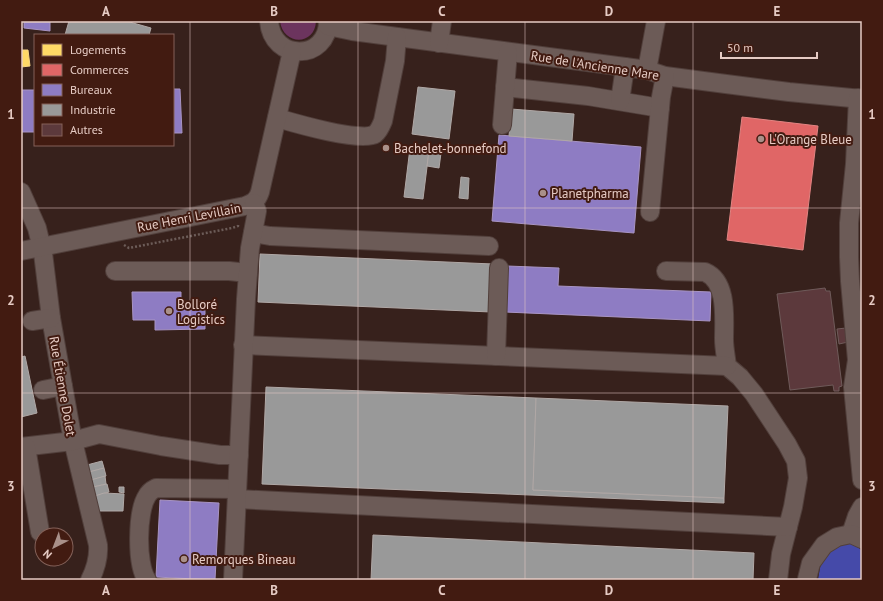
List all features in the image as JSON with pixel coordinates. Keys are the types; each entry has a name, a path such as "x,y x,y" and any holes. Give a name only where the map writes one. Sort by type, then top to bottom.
{"street":[{"path":"269,21 272,36 277,43 284,48 299,52 312,48 323,39 328,24"},
{"path":"439,42 442,21"},
{"path":"647,70 656,21"},
{"name":"Rue de l'Ancienne Mare","path":"328,24 398,37 647,70 665,76 789,92 860,98"},
{"path":"277,118 353,136 366,137 374,135 380,129 383,121 395,61 398,37"},
{"name":"Rue Henri Levillain","path":"21,251 254,203 260,192 292,51"},
{"path":"502,125 508,52"},
{"path":"620,101 625,67"},
{"path":"650,212 660,108 665,76"},
{"path":"505,87 588,96 660,108"},
{"path":"860,98 859,148 849,223 850,281 857,360 853,387 862,480"},
{"name":"Rue Étienne Dolet","path":"23,203 37,228 41,246 62,386 73,441 98,545 98,559 93,579"},
{"path":"233,580 243,345 250,248 257,211 254,203"},
{"path":"253,233 270,236 488,246"},
{"path":"496,356 499,268"},
{"path":"115,271 229,271 248,273"},
{"path":"666,271 705,272 710,274 715,279 724,305 724,340 727,366"},
{"path":"32,321 51,318"},
{"path":"243,345 727,366 740,377 754,394 787,444 796,461 798,478 793,507 781,554 778,580"},
{"path":"43,390 62,386"},
{"path":"39,527 24,447 73,441 99,434 161,446 239,455"},
{"path":"147,580 143,576 139,540 144,503 151,490 156,488 788,527"},
{"path":"807,579 811,563 824,545 837,537 857,537 856,516 862,507"}],"shaded area":[{"path":"280,21 316,21 314,29 310,35 305,39 299,40 292,39 287,35 282,29"},
{"path":"845,542 855,544 862,551 862,580 818,580 824,555 831,549"}],"building: Logements":[{"path":"21,50 28,50 30,66 21,67"}],"building: Commerces":[{"path":"742,117 818,126 803,250 727,240"}],"building: Bureaux":[{"path":"24,21 50,21 50,31 24,28"},
{"path":"174,89 180,89 182,133 174,133"},
{"path":"21,90 34,90 34,132 21,132"},
{"path":"499,135 641,147 634,233 492,221"},
{"path":"507,266 559,268 558,286 711,292 710,321 505,312"},
{"name":"Bolloré Logistics","path":"132,292 181,292 181,302 205,302 205,329 155,330 155,320 133,320"},
{"path":"160,500 219,503 215,580 156,577"}],"building: Industrie":[{"path":"69,21 126,21 151,28 149,34 65,34"},
{"path":"418,87 455,91 449,139 412,134"},
{"path":"511,109 574,114 572,141 509,136"},
{"path":"410,148 429,151 423,199 404,197"},
{"path":"429,151 441,153 439,168 427,166"},
{"path":"461,177 469,178 468,199 459,198"},
{"path":"260,254 493,264 491,312 258,302"},
{"path":"25,356 37,413 21,417 21,357"},
{"path":"266,387 536,398 533,490 724,498 724,503 262,484"},
{"path":"536,398 728,406 724,498 533,490"},
{"path":"102,461 104,468 89,472 87,465"},
{"path":"104,468 106,476 91,480 89,472"},
{"path":"105,476 106,484 93,487 91,480"},
{"path":"107,484 109,492 95,496 93,487"},
{"path":"119,487 124,487 124,493 119,492"},
{"path":"104,493 124,494 123,511 99,511 95,496"},
{"path":"373,535 754,553 753,580 371,580"}],"building: Autres":[{"path":"825,288 826,291 830,291 842,386 839,387 839,391 834,391 833,385 790,390 777,294"},
{"path":"846,328 848,342 839,344 837,329"}],"place":[{"name":"L'Orange Bleue","path":"761,139"},
{"name":"Bachelet-bonnefond","path":"386,148"},
{"name":"Planetpharma","path":"543,193"},
{"name":"Bolloré Logistics","path":"169,311"},
{"name":"Remorques Bineau","path":"184,559"}]}
